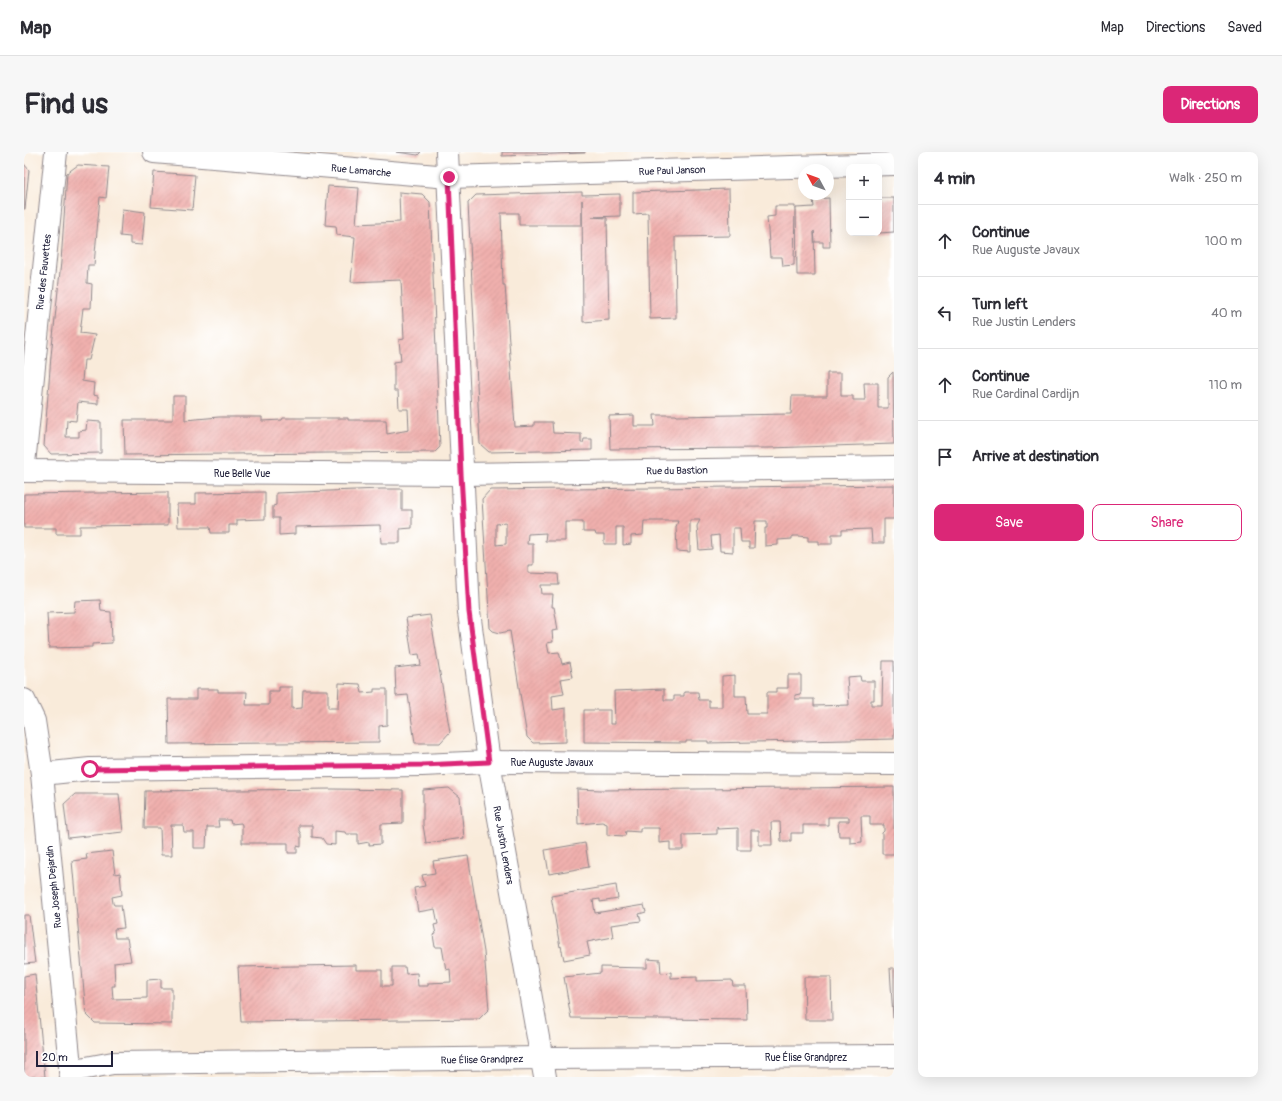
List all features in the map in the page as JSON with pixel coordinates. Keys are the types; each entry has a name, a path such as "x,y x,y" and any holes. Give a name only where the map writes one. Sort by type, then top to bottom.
{"street":[{"name":"Rue des Fauvettes","path":"24,464 56,152"},
{"name":"Rue Lamarche","path":"154,152 449,177"},
{"name":"Rue Justin Lenders","path":"447,152 461,474 469,612 489,762 544,1067"},
{"name":"Rue Paul Janson","path":"449,177 799,159 894,164"},
{"name":"Rue du Bastion","path":"461,474 894,467"},
{"name":"Rue Belle Vue","path":"24,472 461,474"},
{"name":"Rue Joseph Dejardin","path":"24,700 34,721 42,774 71,1074"},
{"name":"Rue Auguste Javaux","path":"42,774 90,769 422,765 489,762 894,764"},
{"name":"Rue Élise Grandprez","path":"71,1074 113,1063 544,1067 894,1056"}],"building":[{"path":"396,152 421,152 418,155"},
{"path":"502,152 585,152 585,153 502,156"},
{"path":"24,164 29,170 25,209 24,209"},
{"path":"78,165 109,167 106,198 100,197 94,265 88,265 87,283 92,284 91,308 83,308 80,333 95,335 89,360 84,360 82,381 94,383 93,395 98,396 98,404 78,402 76,421 67,420 66,437 79,437 79,431 86,430 87,421 101,422 101,453 51,454 44,446 51,356 61,262 67,173"},
{"path":"154,172 195,175 192,210 151,207"},
{"path":"328,186 359,188 356,224 400,222 399,192 422,194 430,202 440,447 435,452 125,455 124,420 173,420 173,396 185,396 185,420 219,417 262,417 262,421 282,420 283,418 348,418 348,420 386,420 387,434 409,430 408,409 399,409 398,391 394,391 394,362 401,361 399,340 404,339 401,280 351,282 355,237 337,235 336,226 325,225"},
{"path":"729,189 730,236 675,237 676,318 650,319 648,213 633,214 633,192"},
{"path":"582,192 582,195 620,194 620,216 592,217 607,218 609,320 583,322 582,200 582,225 519,225 519,213 501,213 503,285 505,285 515,427 534,426 534,422 552,422 553,433 581,434 581,443 583,443 584,439 592,439 592,450 489,452 480,444 468,203 476,195"},
{"path":"882,198 894,198 894,232 882,233"},
{"path":"813,200 829,200 830,247 823,247 823,242 815,242 814,231 815,275 797,275 796,208 814,207"},
{"path":"775,206 795,206 794,265 783,266 782,257 770,257 767,217 775,216"},
{"path":"122,209 145,212 142,245 130,244 130,237 120,236"},
{"path":"893,372 894,444 769,448 610,449 609,416 634,415 634,426 655,426 654,415 791,414 792,396 827,396 827,373 841,373 841,396 853,396 853,400 865,400 864,383 878,383 878,408 888,408 888,377"},
{"path":"894,485 894,519 884,519 884,543 872,543 871,529 842,530 842,534 832,534 832,544 819,544 819,541 808,541 808,537 792,536 792,539 778,540 778,545 765,546 765,528 767,528 767,521 755,521 754,548 749,548 749,542 741,542 740,528 733,528 733,552 720,551 719,535 711,536 712,549 699,550 697,526 700,520 690,520 690,552 677,551 676,527 678,521 644,521 643,535 631,536 631,544 623,545 623,527 616,527 616,544 604,544 604,535 596,535 595,532 583,532 583,522 565,522 565,541 545,541 546,533 528,534 527,544 533,544 533,565 528,565 528,573 558,574 559,585 541,585 542,594 553,594 552,607 554,607 558,630 552,631 553,642 547,643 549,653 559,652 562,664 570,662 573,677 561,679 564,694 552,696 553,710 566,708 566,742 533,743 527,737 510,631 500,633 493,631 490,628 482,499 490,490","holes":["506,523 506,544 496,545 496,524"]},
{"path":"402,489 402,510 412,510 412,528 400,529 400,543 381,543 380,525 295,527 295,534 279,535 279,518 273,518 273,506 276,505 276,493"},
{"path":"168,492 168,525 80,526 80,534 56,534 56,528 24,528 24,494"},
{"path":"265,492 265,519 237,520 237,525 229,525 229,533 211,533 210,527 178,527 177,504 196,504 196,493"},
{"path":"100,600 101,611 111,612 112,643 92,644 92,647 49,648 47,613 74,612 75,601"},
{"path":"430,615 450,732 440,743 415,743 408,695 396,696 395,668 421,665 419,654 412,655 406,618"},
{"path":"883,661 894,661 894,739 708,743 708,741 686,741 686,743 584,742 584,710 610,710 610,724 615,724 614,691 664,689 664,700 674,700 674,696 684,696 684,692 698,692 699,700 709,700 709,707 722,707 722,676 735,675 735,696 746,696 747,714 767,714 767,692 776,692 776,688 788,688 788,675 801,675 801,692 800,694 795,695 795,699 814,699 814,706 849,705 847,677 860,676 861,681 874,681 874,700 871,700 871,705 882,705"},
{"path":"339,683 360,684 362,693 374,692 374,689 387,689 387,725 379,726 379,742 169,744 168,699 196,699 196,689 218,689 218,692 247,692 246,705 269,705 269,691 279,691 279,687 292,687 292,709 302,708 303,690 328,690 328,708 338,708"},
{"path":"894,787 894,854 882,854 882,833 884,831 884,825 870,825 870,816 861,816 862,842 850,843 850,836 839,836 838,821 849,821 849,817 828,817 828,825 803,825 803,833 791,833 791,841 781,841 780,822 771,822 772,845 759,845 759,830 751,830 751,850 738,850 738,828 718,829 717,827 717,834 683,835 683,850 670,850 670,842 659,843 659,828 640,828 640,832 626,831 625,836 607,835 607,824 602,822 578,824 577,789"},
{"path":"449,788 460,797 464,838 426,843 423,825 423,790"},
{"path":"333,789 403,790 403,823 381,824 381,844 369,845 369,842 358,844 358,834 346,834 345,832 335,831 335,845 326,844 322,838 312,837 312,825 299,825 301,847 297,846 297,853 288,853 288,843 242,843 241,823 231,824 230,820 218,820 219,827 207,827 206,848 194,848 194,832 184,832 183,825 171,825 172,855 161,855 160,828 144,828 145,791"},
{"path":"75,794 119,794 123,832 68,838 64,804"},
{"path":"585,843 589,867 549,874 545,850"},
{"path":"112,851 115,874 120,873 122,895 112,897 114,905 121,905 124,928 114,929 115,938 127,938 131,961 114,963 115,986 112,986 113,999 147,998 147,980 161,979 161,988 172,988 172,1024 95,1023 86,1014 72,861 87,859 86,854"},
{"path":"468,856 484,952 489,1009 479,1019 241,1022 238,967 356,965 356,970 382,970 382,986 392,986 392,967 405,967 406,974 417,973 418,986 428,986 428,983 451,982 450,969 446,970 442,947 435,947 433,935 436,934 434,925 438,924 435,909 418,912 414,888 425,886 422,875 435,873 433,861"},
{"path":"616,885 618,899 600,902 600,899 593,900 595,913 644,905 646,912 639,914 641,921 611,925 613,937 587,942 590,955 564,960 561,946 560,947 551,896"},
{"path":"24,915 29,915 35,963 24,964"},
{"path":"647,959 660,960 661,973 671,972 671,978 697,977 697,981 732,980 733,986 746,986 747,1020 571,1018 564,977 601,973 601,967 647,968"},
{"path":"890,968 894,968 894,1018 893,1018"},
{"path":"35,974 45,1077 24,1077 24,976"},
{"path":"804,977 831,977 832,1020 805,1020"}],"route":[{"path":"90,769 422,765 489,762 469,612 461,474 449,177"}]}
